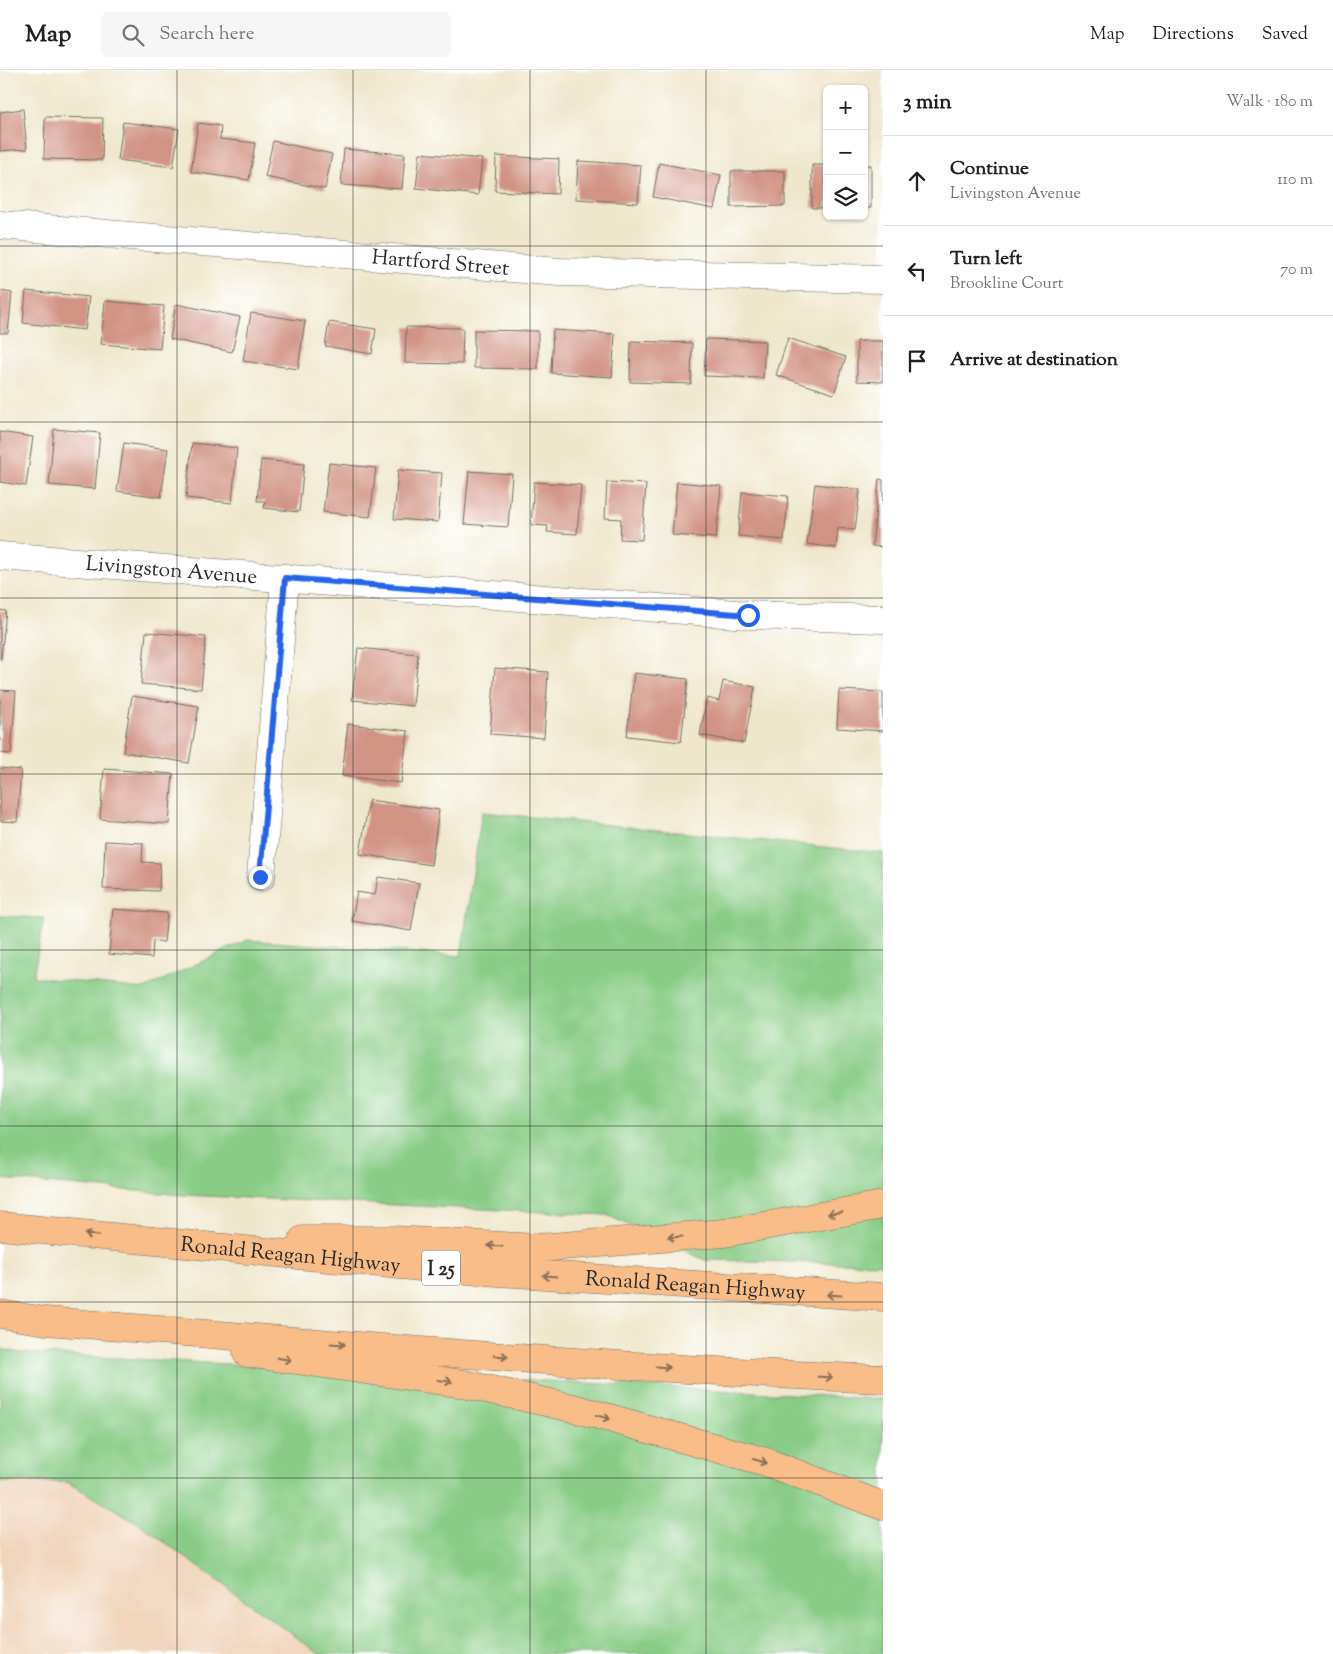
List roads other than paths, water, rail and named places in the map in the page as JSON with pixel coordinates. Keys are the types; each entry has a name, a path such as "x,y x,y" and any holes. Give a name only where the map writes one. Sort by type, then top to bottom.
{"highway":[{"path":"123,1238 394,1240 538,1248 724,1234 883,1205"},
{"name":"Ronald Reagan Highway","path":"0,1226 421,1267 883,1298"},
{"path":"0,1314 298,1362 464,1384 577,1409 766,1462 883,1506"},
{"path":"46,1321 756,1374 883,1379"}],"street":[{"name":"Hartford Street","path":"0,225 560,272 883,279"},
{"name":"Livingston Avenue","path":"0,556 748,615 883,619"},
{"path":"260,877 285,578"}]}
